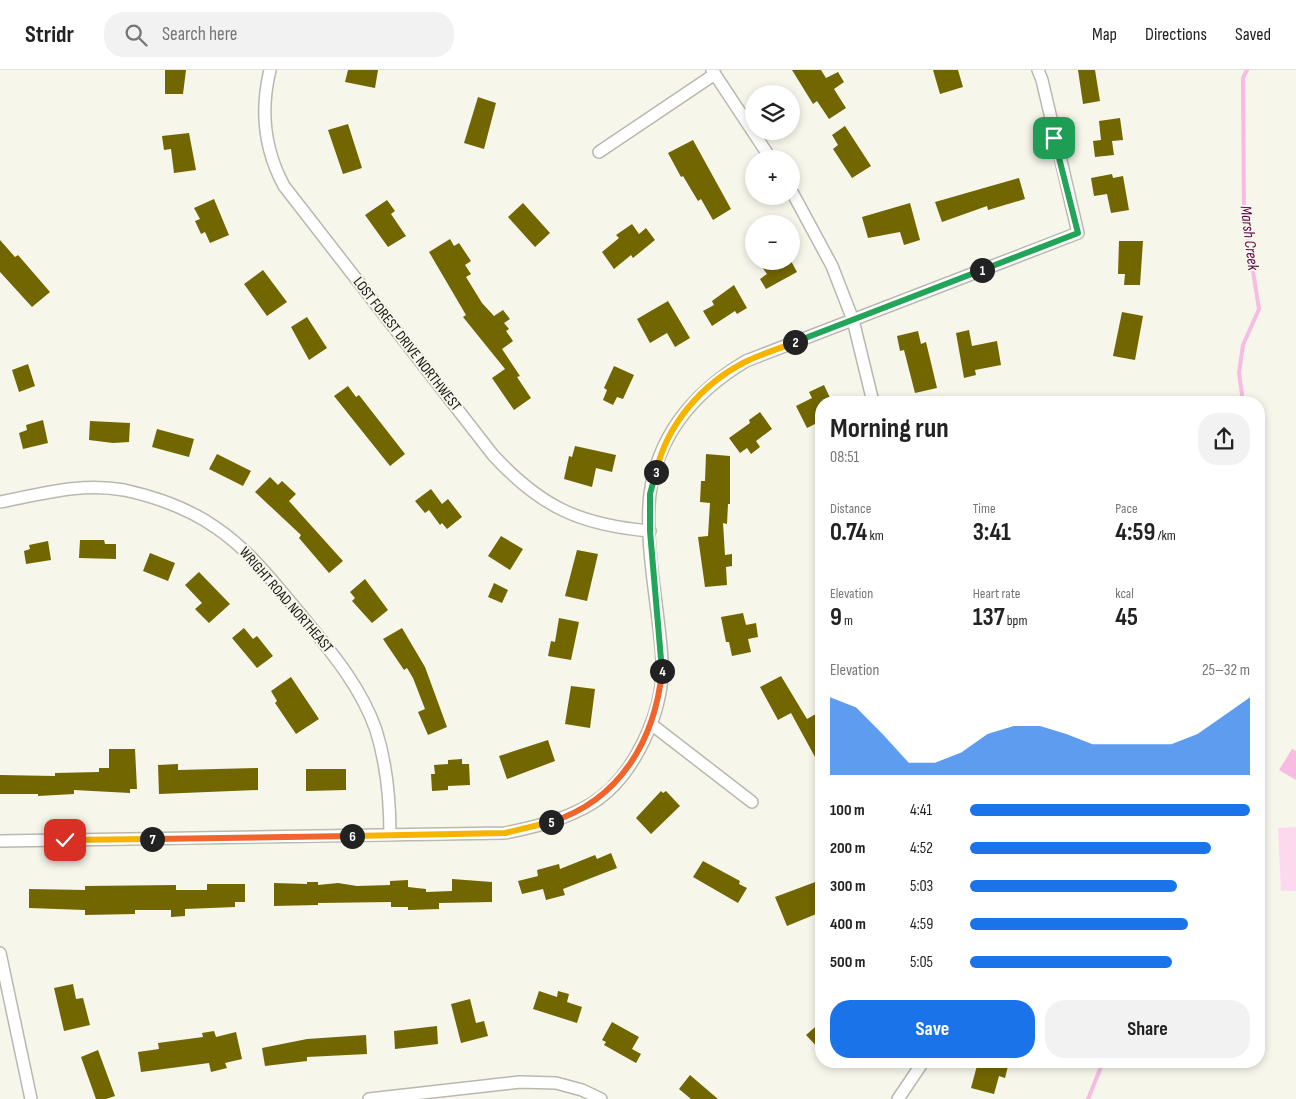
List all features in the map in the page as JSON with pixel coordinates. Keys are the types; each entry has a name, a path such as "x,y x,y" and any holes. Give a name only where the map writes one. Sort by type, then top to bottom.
{"street":[{"name":"LOST FOREST DRIVE NORTHWEST","path":"270,70 264,112 266,135 270,157 284,186 493,455 514,478 544,501 577,517 612,528 650,531"},
{"path":"0,842 505,833 533,828 563,818 592,803 615,783 637,754 651,724 660,694 662,662 650,531 650,494 659,459 674,427 698,396 720,376 746,361 1078,233 1042,80 1038,70"},
{"path":"599,152 713,72 765,150"},
{"path":"799,205 832,266 853,320 872,396"},
{"name":"WRIGHT ROAD NORTHEAST","path":"0,502 68,488 95,487 122,490 154,498 185,510 214,526 237,544 264,570 334,655 361,696 375,729 385,764 390,800 390,835"},
{"path":"651,724 752,802"},
{"path":"0,953 31,1099"},
{"path":"898,1099 919,1068"},
{"path":"369,1099 520,1082 556,1084 582,1090 602,1099"}],"shaded area":[{"path":"1292,749 1296,751 1296,780 1279,770"},
{"path":"1296,827 1296,891 1281,891 1278,828"}],"building":[{"path":"165,70 186,70 183,94 165,94"},
{"path":"348,70 378,70 375,88 345,82"},
{"path":"792,70 821,70 826,78 838,72 844,82 834,89 846,108 829,119 817,101 813,104"},
{"path":"933,70 958,70 963,87 940,94"},
{"path":"1078,70 1095,70 1100,101 1083,104"},
{"path":"478,97 496,103 484,149 464,143"},
{"path":"1120,118 1123,140 1112,141 1114,155 1095,157 1093,141 1101,140 1099,121"},
{"path":"348,124 362,168 343,174 328,130"},
{"path":"845,126 871,166 852,178 833,149 838,145 832,135"},
{"path":"189,133 196,170 174,173 171,149 164,150 162,136"},
{"path":"693,140 731,209 713,220 701,199 698,201 683,176 681,177 668,153"},
{"path":"1112,174 1113,178 1123,176 1129,210 1111,213 1107,194 1094,196 1091,178"},
{"path":"1019,178 1025,199 988,210 987,206 942,222 935,202"},
{"path":"214,199 229,235 210,243 205,232 201,234 195,221 200,219 194,208"},
{"path":"387,200 395,211 391,214 406,236 388,247 365,215"},
{"path":"523,203 550,233 535,247 508,217"},
{"path":"910,203 920,240 904,245 900,232 868,238 862,217"},
{"path":"632,224 639,234 646,228 655,240 633,258 631,255 614,269 602,252 619,238 616,235"},
{"path":"450,239 454,246 459,243 471,261 465,265 471,274 466,277 482,303 494,316 503,310 510,319 504,323 509,329 506,331 513,341 502,349 520,376 517,377 531,398 514,410 492,378 505,369 463,317 466,315 429,252"},
{"path":"0,240 15,257 18,255 50,292 32,307 0,272"},
{"path":"1119,241 1143,241 1140,285 1124,285 1125,274 1118,274"},
{"path":"263,270 287,302 267,316 244,284"},
{"path":"764,270 796,270 797,272 766,289 760,279 767,274"},
{"path":"734,285 747,308 737,314 735,311 712,326 703,311 714,305 712,301"},
{"path":"668,301 690,338 675,347 667,333 650,343 637,319"},
{"path":"1122,312 1143,316 1135,360 1113,356"},
{"path":"307,317 327,348 309,360 291,327"},
{"path":"969,330 972,346 997,341 1001,365 975,370 976,375 964,378 956,333"},
{"path":"918,331 921,344 926,342 937,388 915,393 904,350 900,351 897,336"},
{"path":"28,364 35,386 19,392 12,370"},
{"path":"614,366 634,375 623,399 617,397 613,405 603,400 607,390 604,388"},
{"path":"824,385 829,396 815,396 815,424 807,428 796,406 812,398 809,392"},
{"path":"348,386 356,397 359,395 405,454 390,466 334,396"},
{"path":"760,412 772,429 756,441 760,447 751,454 747,448 740,453 729,438 750,423 749,420"},
{"path":"43,420 48,443 23,449 19,433 27,430 26,425"},
{"path":"90,421 130,423 129,442 113,443 89,440"},
{"path":"157,429 194,439 189,457 152,447"},
{"path":"575,446 616,455 612,472 596,468 592,487 564,479 569,456 572,457"},
{"path":"217,454 251,471 243,486 209,469"},
{"path":"706,454 730,456 730,504 728,504 727,524 723,523 725,555 732,554 732,566 726,567 727,585 705,587 698,537 708,536 710,503 700,502 701,481 705,481"},
{"path":"270,477 278,485 282,481 296,494 289,501 343,561 329,573 299,538 301,535 255,492"},
{"path":"431,489 442,504 448,499 462,517 447,529 442,523 440,525 429,510 425,513 415,501"},
{"path":"501,536 523,549 510,570 488,556"},
{"path":"80,540 104,540 105,544 116,544 116,559 79,558"},
{"path":"48,541 51,560 26,564 24,551 30,549 29,545"},
{"path":"577,550 598,554 587,601 565,596"},
{"path":"150,553 175,563 168,581 143,571"},
{"path":"199,572 230,604 209,623 195,609 202,603 185,585"},
{"path":"365,579 388,610 372,623 352,601 355,598 350,592"},
{"path":"494,583 508,590 502,603 488,597"},
{"path":"743,613 746,625 756,623 758,637 748,639 751,652 732,656 729,642 726,642 721,617"},
{"path":"559,618 579,622 571,660 548,656 551,641 555,642"},
{"path":"244,628 253,639 257,636 273,656 257,668 232,638"},
{"path":"402,628 425,667 447,727 428,735 418,712 425,709 413,678 407,668 404,670 383,639"},
{"path":"781,676 807,719 815,714 815,757 791,713 778,720 760,687"},
{"path":"291,677 319,719 296,734 275,703 277,701 271,691"},
{"path":"571,686 595,689 590,728 565,724"},
{"path":"548,740 555,761 507,779 499,756"},
{"path":"109,749 135,749 137,789 130,789 130,793 74,790 74,794 38,796 38,794 0,794 0,775 55,776 55,773 99,772 99,768 109,768"},
{"path":"462,759 462,764 469,764 470,785 448,786 448,790 432,791 431,774 435,774 434,765 448,764 448,760"},
{"path":"178,764 178,770 258,768 258,790 159,794 158,765"},
{"path":"306,769 346,769 346,790 306,791"},
{"path":"661,791 663,793 666,791 680,806 651,834 636,818"},
{"path":"611,853 617,868 563,889 565,895 546,900 543,889 522,894 518,881 538,876 537,870 559,864 560,869 595,855 597,859"},
{"path":"703,861 740,881 739,884 747,888 738,903 693,877"},
{"path":"452,879 492,882 492,902 439,903 439,909 408,910 408,907 391,907 391,902 274,906 274,883 307,884 307,882 318,882 318,885 338,883 357,886 390,885 390,881 408,880 408,887 426,889 426,892 452,891"},
{"path":"815,882 815,914 787,926 775,897"},
{"path":"207,884 245,884 245,902 235,902 235,907 185,909 185,916 171,917 171,910 135,910 135,914 85,915 85,910 29,908 29,889 85,890 85,886 176,885 176,890 207,890"},
{"path":"73,984 76,999 83,998 90,1025 64,1031 54,988"},
{"path":"539,991 557,997 558,991 569,994 567,1002 582,1007 577,1023 533,1009"},
{"path":"470,999 476,1023 484,1021 488,1036 461,1043 451,1004"},
{"path":"612,1022 639,1037 632,1049 641,1054 636,1063 604,1045 606,1042 602,1040"},
{"path":"437,1026 438,1044 395,1049 394,1031"},
{"path":"815,1027 815,1045 806,1035"},
{"path":"214,1031 216,1037 236,1032 242,1059 225,1063 227,1068 211,1072 209,1063 141,1072 138,1052 159,1049 158,1043 203,1037 202,1033"},
{"path":"366,1035 367,1054 307,1057 307,1061 265,1066 262,1048 307,1039"},
{"path":"98,1050 115,1096 106,1099 96,1099 81,1057"},
{"path":"976,1068 1008,1068 1005,1078 999,1076 994,1094 971,1088"},
{"path":"690,1075 718,1099 691,1099 679,1089"}],"waterway":[{"name":"Marsh Creek","path":"1242,396 1239,373 1243,345 1259,309 1244,214 1243,78 1247,70"},
{"name":"Marsh Creek","path":"1088,1099 1101,1068"}],"route":[{"path":"65,840 505,833 533,828 563,818 592,803 615,783 637,754 651,724 660,694 662,662 650,531 650,494 659,459 674,427 698,396 720,376 746,361 1078,233 1054,138"}]}
